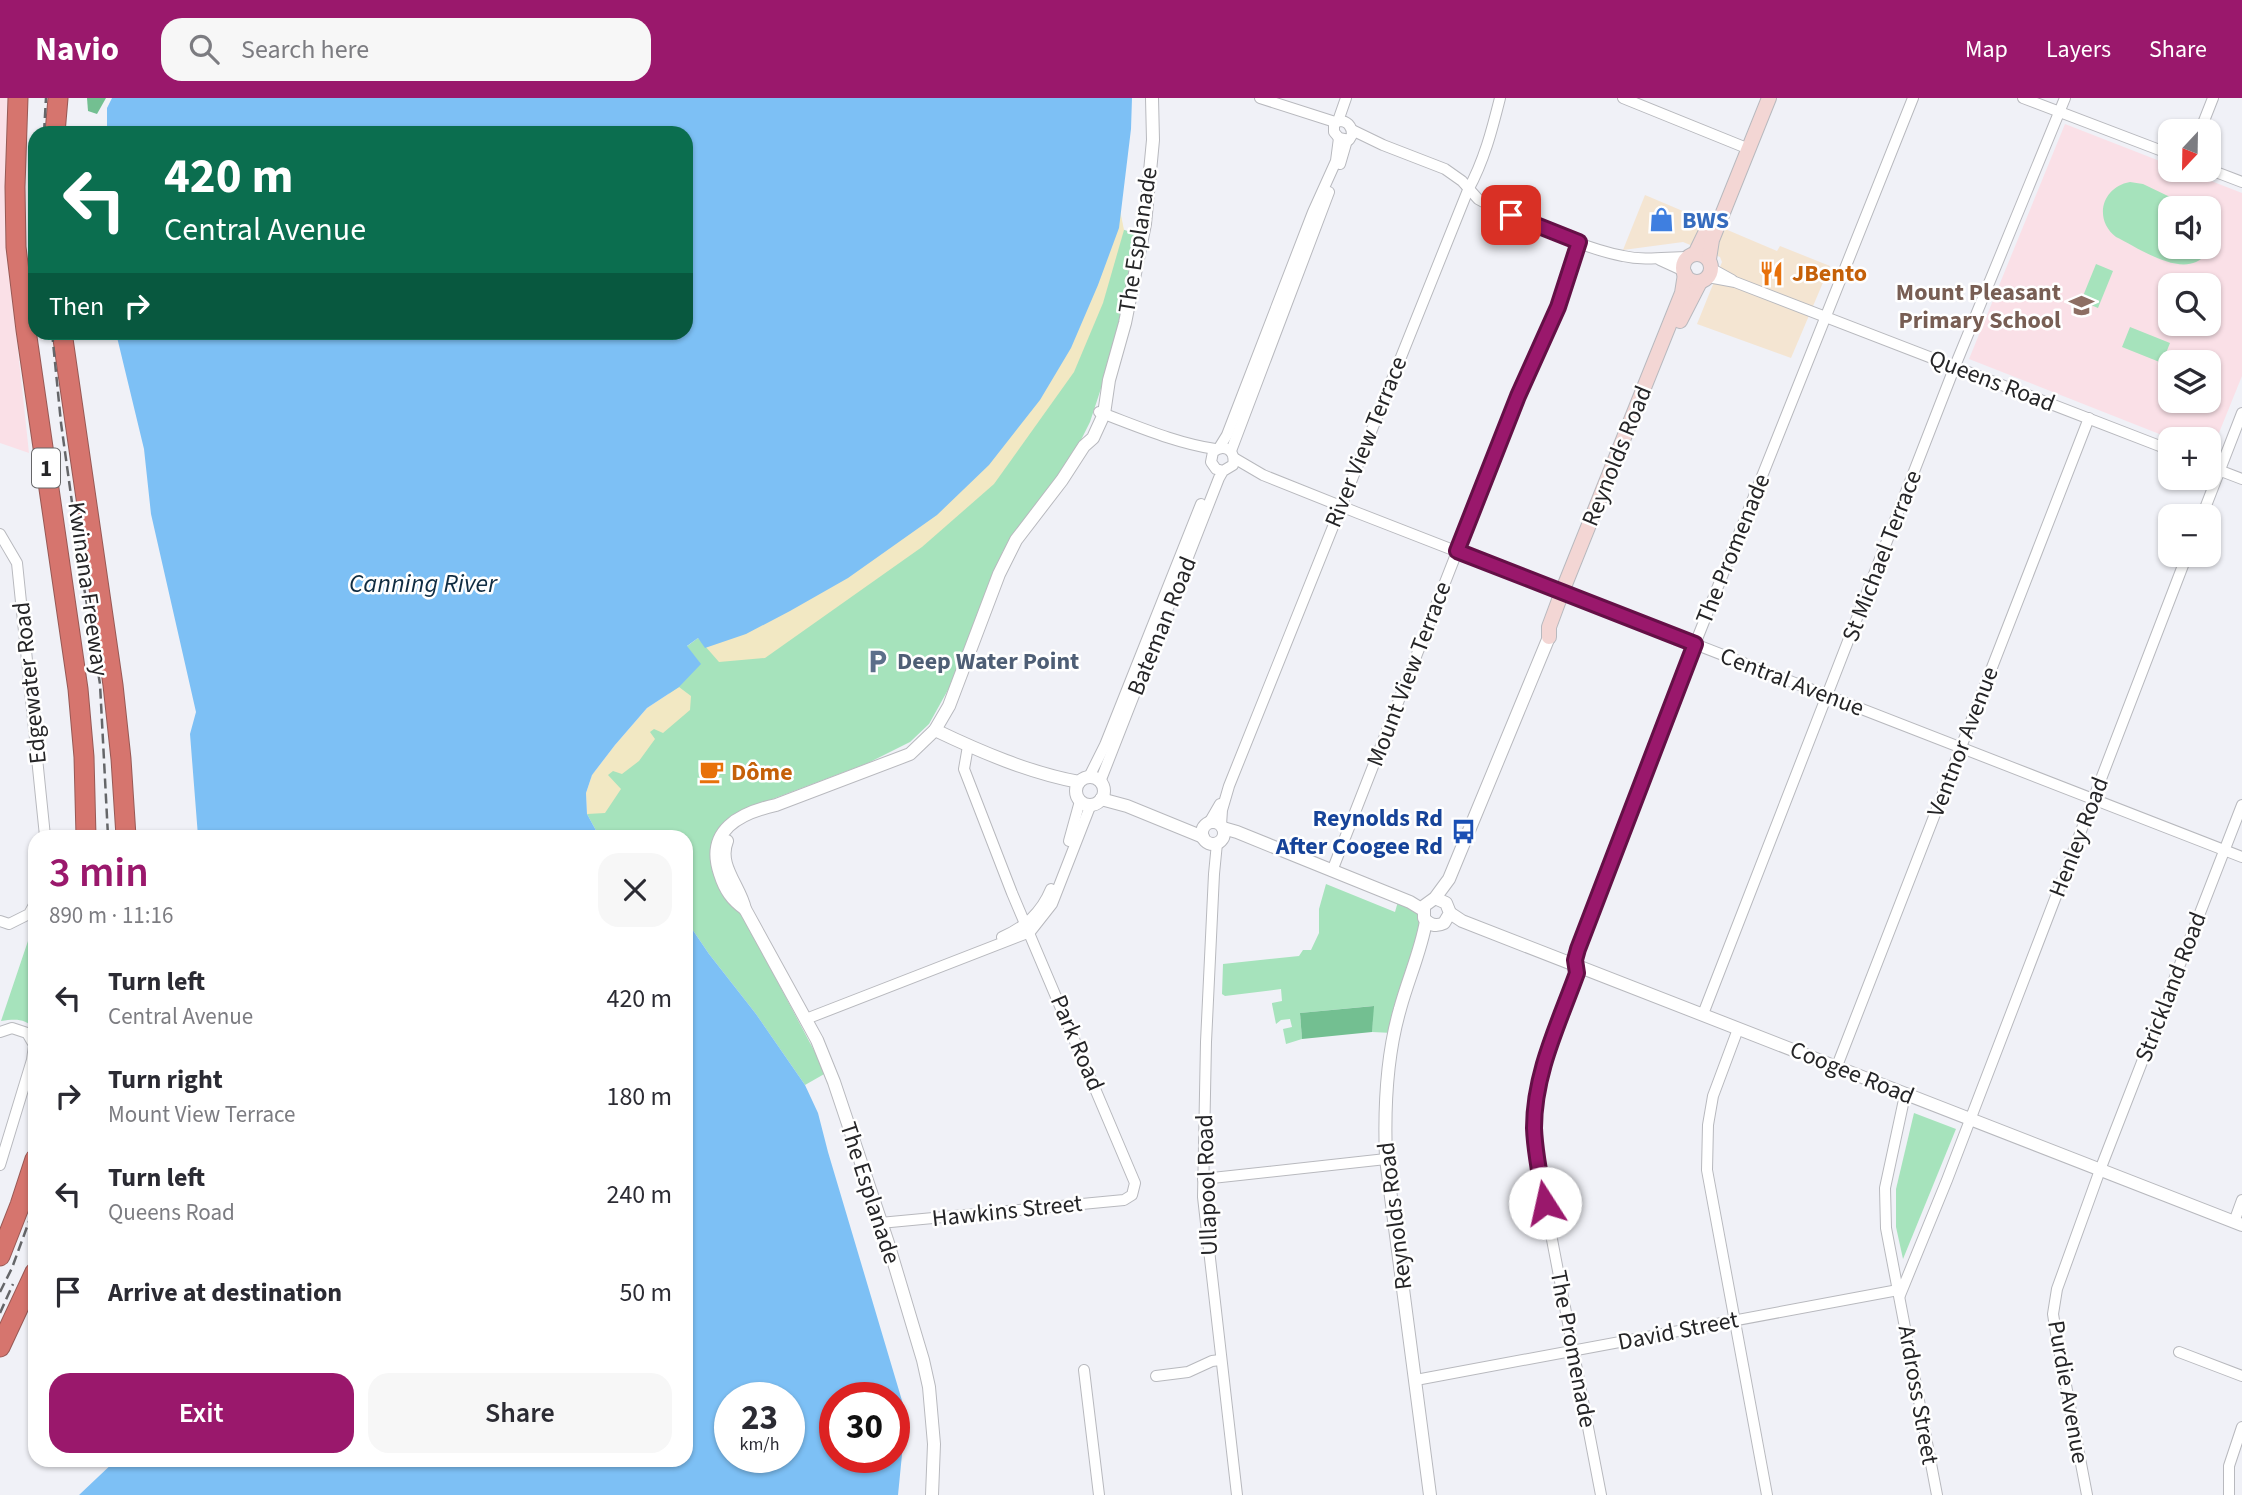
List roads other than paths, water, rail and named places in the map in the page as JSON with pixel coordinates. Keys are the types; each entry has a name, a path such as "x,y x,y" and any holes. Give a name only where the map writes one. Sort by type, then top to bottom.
{"highway":[{"name":"Kwinana Freeway","path":"18,98 16,247 27,343 78,689 84,757 86,830"},
{"path":"56,126 58,98"},
{"name":"Kwinana Freeway","path":"63,340 113,685 126,830"},
{"path":"0,1256 28,1180"},
{"path":"0,1347 28,1287"}],"main road":[{"name":"Reynolds Road","path":"1756,120 1761,98"},
{"name":"Reynolds Road","path":"1549,636 1555,629 1566,594 1674,322 1712,240 1756,120 1769,98"}],"street":[{"name":"The Esplanade","path":"932,1495 934,1444 929,1387 915,1334 834,1082 806,1019 745,909 732,900 726,889 717,864 716,847 726,828 742,816 910,754 935,730 949,706 999,574 1012,547 1084,446 1093,438 1125,323 1145,224 1153,139 1152,98"},
{"name":"Queens Road","path":"1260,98 1445,169 1489,205 1579,242 1624,257 1660,260 1698,268 2158,445"},
{"name":"Bateman Road","path":"806,1019 966,956 968,952 1028,928 1047,911 1056,895 1105,745 1343,157 1346,98"},
{"name":"River View Terrace","path":"1213,833 1229,786 1489,141 1500,98"},
{"path":"1623,98 1745,147"},
{"name":"The Promenade","path":"1601,1495 1536,1156 1534,1127 1540,1078 1577,973 1575,960 1578,949 1695,644 1913,98"},
{"path":"2023,98 2158,149"},
{"name":"St Michael Terrace","path":"1703,1014 1955,366 2065,98"},
{"path":"2205,119 2213,98"},
{"path":"2221,174 2242,182"},
{"name":"Mount View Terrace","path":"1332,871 1518,396 1558,307 1579,242"},
{"name":"Central Avenue","path":"1101,413 2242,857"},
{"path":"2221,454 2242,413"},
{"name":"Ventnor Avenue","path":"1837,1066 2089,418"},
{"path":"2221,471 2242,479"},
{"name":"Edgewater Road","path":"0,534 17,563 44,830"},
{"name":"Henley Road","path":"1970,1119 2182,567"},
{"name":"Reynolds Road","path":"1430,1495 1386,1159 1385,1112 1391,1045 1406,986 1549,636"},
{"path":"935,730 968,746 1179,826 1252,840 1436,912"},
{"name":"Park Road","path":"968,746 964,769 1012,893 1135,1183 1132,1195"},
{"name":"Bateman Road","path":"1028,928 1047,898 1090,791"},
{"name":"Strickland Road","path":"2100,1170 2242,805"},
{"name":"Ullapool Road","path":"1213,833 1203,1179 1206,1234 1237,1495"},
{"path":"1012,893 1021,905 1037,912"},
{"name":"Coogee Road","path":"1436,912 2238,1224"},
{"path":"4,922 28,914"},
{"path":"0,1032 12,1028 28,1034"},
{"path":"1738,1029 1713,1096 1708,1125 1707,1170 1767,1495"},
{"path":"0,1165 28,1073"},
{"name":"Ardross Street","path":"1905,1095 1885,1198 1886,1228 1937,1495"},
{"name":"Ardross Street","path":"1899,1292 1970,1119"},
{"path":"1203,1179 1386,1159"},
{"name":"Purdie Avenue","path":"2087,1495 2053,1314 2057,1289 2100,1170"},
{"name":"Hawkins Street","path":"880,1223 1124,1200 1132,1195"},
{"path":"2238,1224 2242,1200"},
{"name":"David Street","path":"1416,1380 1899,1292"},
{"path":"2179,1352 2242,1376"},
{"path":"1156,1376 1188,1372 1220,1360"},
{"path":"1084,1370 1099,1495"},
{"path":"2229,1495 2231,1456 2242,1427"}],"water":[{"name":"Canning River","path":"112,98 1132,98 1119,228 1071,348 1040,400 989,465 937,515 848,578 746,634 705,648 698,638 687,646 701,664 679,687 647,708 592,775 586,793 587,814 596,830 198,830 190,734 196,712 151,514 144,449 118,340 693,340 693,126 107,126 107,108"},
{"path":"693,930 805,1085 818,1113 896,1382 819,1382 819,1473 900,1473 898,1495 79,1495 109,1467 693,1467"}],"railway":[{"path":"44,126 46,98"},
{"path":"53,340 61,423 100,684 108,830"},
{"path":"0,1292 28,1224"},
{"path":"0,1313 13,1284"}],"place":[{"name":"BWS","path":"1662,220"},
{"name":"JBento","path":"1772,273"},
{"name":"Mount Pleasant Primary School","path":"2081,306"},
{"name":"Deep Water Point","path":"877,661"},
{"name":"Dôme","path":"711,772"},
{"name":"Reynolds Rd After Coogee Rd","path":"1463,832"}]}
